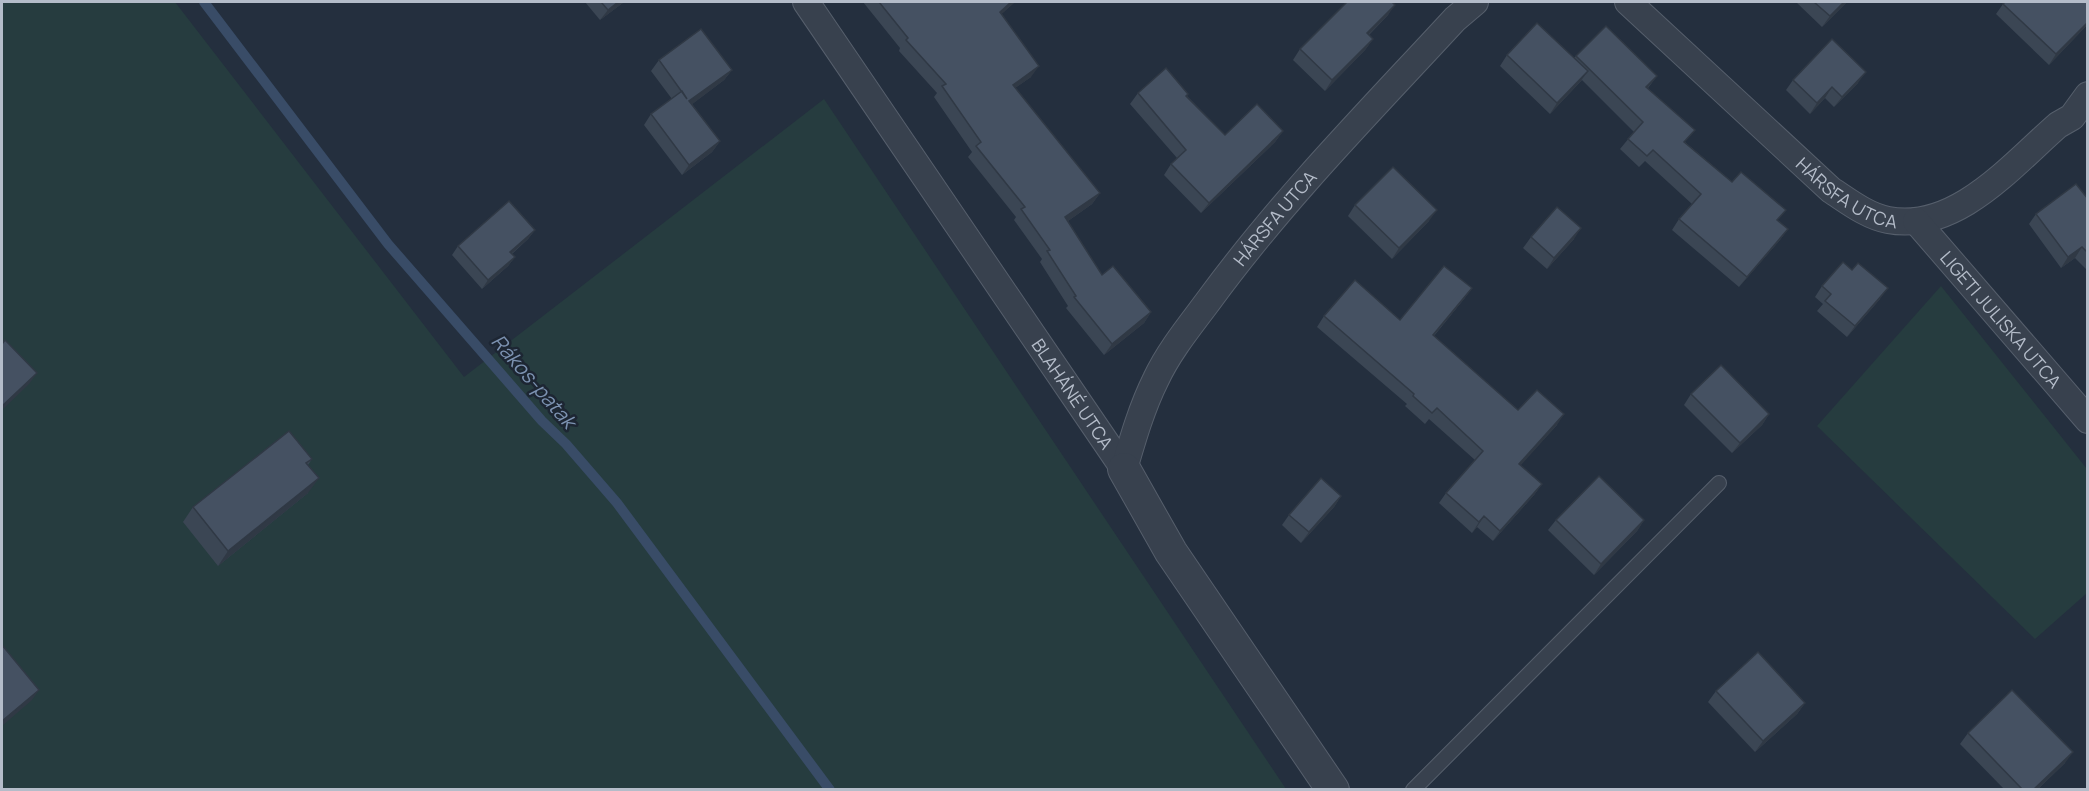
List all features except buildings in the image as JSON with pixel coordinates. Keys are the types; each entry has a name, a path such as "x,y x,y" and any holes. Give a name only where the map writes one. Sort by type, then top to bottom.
{"street":[{"name":"BLAHÁNÉ UTCA","path":"806,2 1124,469 1171,552 1333,789"},
{"name":"HÁRSFA UTCA","path":"1124,469 1134,434 1156,378 1182,337 1229,272 1296,191 1455,19 1475,2"},
{"name":"HÁRSFA UTCA","path":"1628,2 1832,190 1861,209 1887,220 1916,221 1948,212 1974,197 2058,124 2080,114 2088,96"},
{"name":"LIGETI JULISKA UTCA","path":"1916,221 2088,420"}],"lane":[{"path":"1413,789 1719,483"}],"green space":[{"path":"2,2 175,2 464,377 824,99 1286,789 2,790"},
{"path":"1941,286 2087,469 2087,593 2035,639 1817,426"}],"waterway":[{"name":"Rákos-patak","path":"204,2 388,244 542,421 566,444 617,503 830,790"}]}
